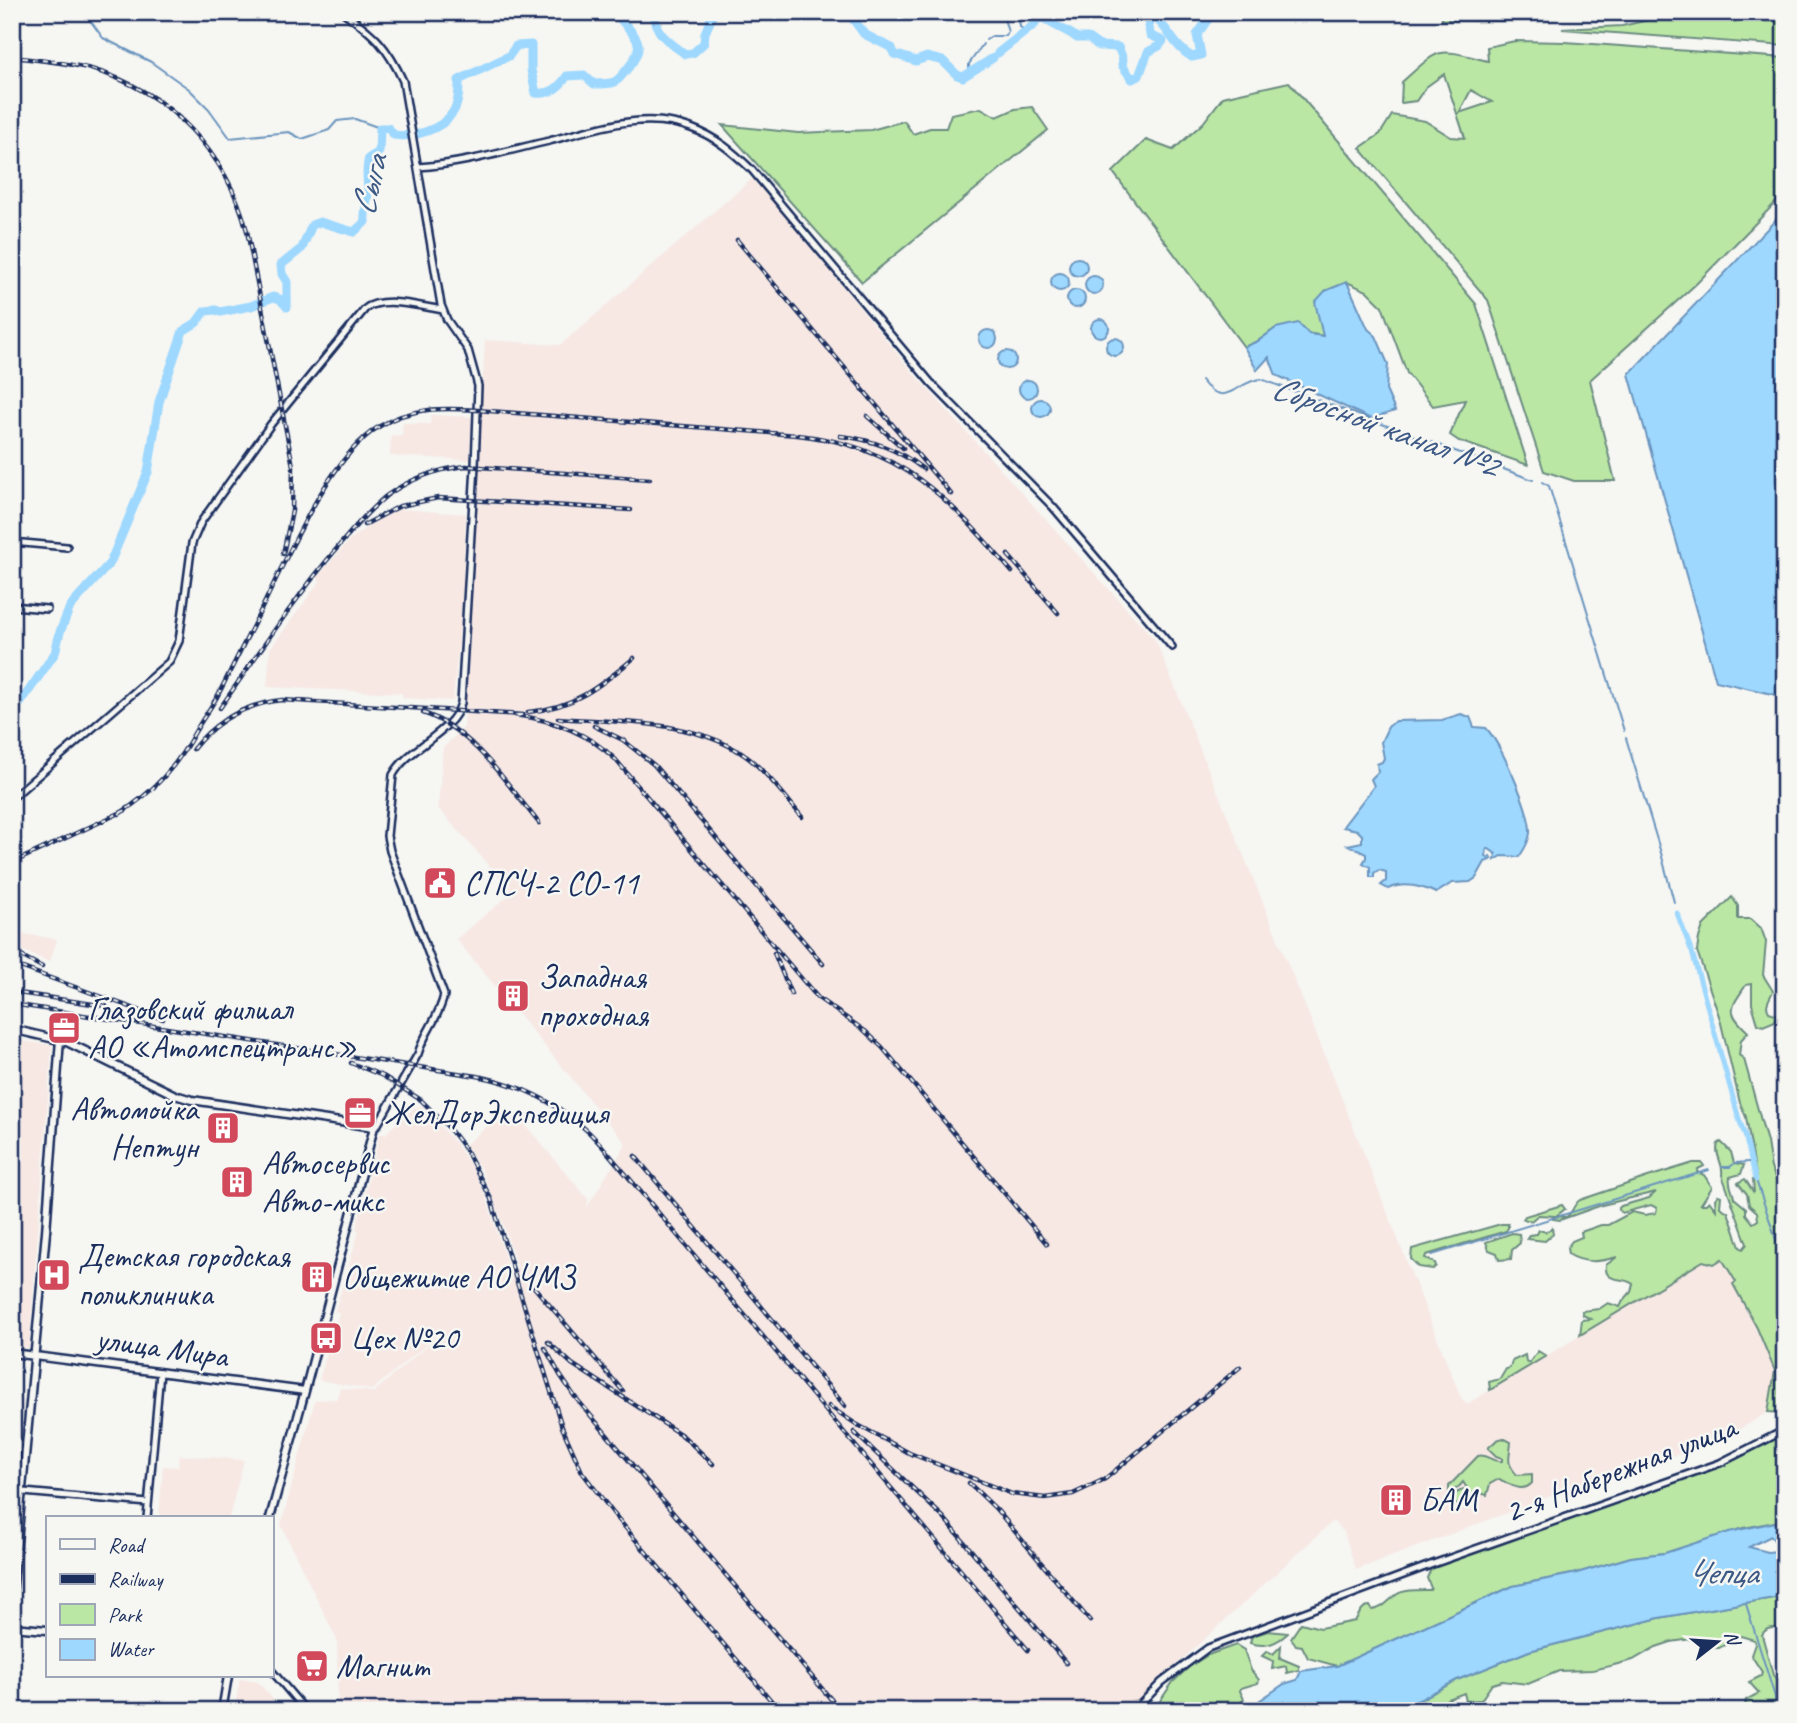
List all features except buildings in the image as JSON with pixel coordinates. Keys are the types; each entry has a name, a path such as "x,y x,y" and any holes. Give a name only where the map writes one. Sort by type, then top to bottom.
{"street":[{"path":"271,1516 374,1127 418,1054 421,1041 444,995 390,851 387,836 393,775 404,758 451,720 461,703 475,466 478,386 468,350 443,310 403,81 392,57 372,33 343,12"},
{"path":"418,167 480,158 623,122 651,121 689,127 724,144 752,170 931,383 1053,507 1172,647"},
{"path":"12,798 169,662 179,641 192,542 201,522 271,424 365,309 372,303 383,302 443,310"},
{"path":"12,542 67,547"},
{"path":"12,606 47,609"},
{"path":"12,1029 60,1039 175,1095 192,1100 374,1127"},
{"path":"12,1596 35,1355 60,1039"},
{"name":"улица Мира","path":"12,1353 305,1391"},
{"path":"147,1516 160,1372"},
{"name":"2-я Набережная улица","path":"1134,1711 1162,1682 1208,1648 1433,1564 1720,1463 1785,1430"},
{"path":"12,1491 148,1503"},
{"path":"12,1627 46,1630"},
{"path":"273,1672 306,1711"},
{"path":"222,1711 228,1678"}],"shaded area":[{"path":"754,177 914,374 1156,641 1461,1398 1467,1404 1703,1261 1714,1264 1722,1259 1736,1283 1734,1285 1757,1328 1775,1371 1768,1412 1723,1439 1673,1456 1641,1462 1356,1570 1344,1532 1333,1521 1126,1711 338,1711 337,1640 281,1525 315,1400 337,1399 340,1388 374,1392 456,1320 372,1390 319,1380 339,1313 335,1311 359,1231 356,1229 380,1134 386,1134 414,1108 422,1106 456,1144 472,1167 486,1197 510,1273 517,1267 504,1226 482,1171 465,1145 508,1109 514,1116 517,1115 588,1199 587,1207 626,1144 456,939 513,892 438,808 443,748 464,727 485,340 559,345 564,342"},
{"path":"431,415 472,417 470,460 390,456 391,435 402,436 403,423 430,424"},
{"path":"398,509 466,514 462,604 453,701 403,698 402,693 267,687 270,649 320,581 317,577 350,540 376,520"},
{"path":"17,933 57,939 50,962 14,947"},
{"path":"12,1040 52,1045 29,1348 12,1347"},
{"path":"179,1455 244,1460 230,1516 159,1516 163,1466 178,1467"},
{"path":"240,1679 258,1682 283,1711 234,1711"},
{"path":"85,1702 130,1705 129,1711 85,1711"}],"green space":[{"path":"1442,12 1546,12 1502,21 1442,20"},
{"path":"1785,12 1785,46 1562,29 1622,26 1679,13"},
{"path":"1515,41 1565,42 1785,58 1785,193 1696,284 1590,380 1615,481 1574,481 1544,471 1488,300 1360,148 1380,134 1392,115 1425,121 1451,137 1465,138 1444,74 1426,87 1416,101 1401,103 1402,82 1433,56 1441,53 1448,52 1488,61 1487,47","holes":["1471,90 1492,102 1459,113"]},
{"path":"1289,82 1476,304 1528,465 1459,441 1450,435 1465,400 1433,406 1407,373 1382,306 1367,291 1347,282 1325,291 1324,336 1276,328 1244,347 1113,172 1146,140 1173,150 1203,123 1223,97"},
{"path":"1032,107 1048,130 862,282 722,125 798,133 871,130 904,121 913,134 930,128 946,128 951,114 981,108 997,117 1015,109"},
{"path":"1732,897 1738,906 1738,919 1751,919 1761,928 1766,942 1763,975 1773,991 1767,1006 1769,1012 1778,1015 1775,1021 1763,1026 1758,1024 1752,1004 1752,984 1746,985 1733,1010 1736,1019 1748,1032 1741,1040 1739,1055 1744,1059 1767,1142 1771,1168 1785,1199 1785,1413 1768,1412 1775,1371 1757,1328 1733,1284 1736,1282 1722,1259 1714,1264 1703,1261 1580,1335 1582,1320 1591,1319 1583,1315 1582,1311 1599,1309 1608,1303 1620,1307 1631,1292 1633,1284 1608,1275 1606,1265 1617,1257 1586,1261 1568,1254 1567,1248 1572,1241 1582,1237 1581,1232 1608,1225 1632,1212 1645,1215 1656,1213 1657,1208 1651,1205 1622,1213 1618,1209 1649,1198 1656,1192 1602,1205 1560,1220 1553,1219 1554,1216 1538,1215 1531,1221 1523,1219 1525,1216 1562,1205 1565,1209 1556,1216 1566,1217 1580,1200 1693,1163 1702,1163 1704,1166 1697,1172 1704,1175 1712,1187 1701,1204 1709,1201 1716,1210 1715,1199 1718,1195 1721,1196 1720,1207 1728,1212 1740,1247 1743,1249 1747,1244 1722,1175 1718,1144 1721,1142 1731,1152 1734,1163 1744,1165 1741,1174 1730,1177 1730,1183 1734,1198 1746,1208 1746,1214 1753,1223 1758,1220 1757,1212 1749,1205 1747,1194 1738,1183 1745,1179 1754,1193 1753,1180 1757,1180 1746,1117 1740,1103 1720,1019 1697,951 1703,926"},
{"path":"1508,1224 1506,1231 1426,1255 1425,1258 1435,1263 1433,1269 1419,1267 1411,1259 1412,1249"},
{"path":"1552,1228 1553,1234 1545,1241 1527,1239 1539,1230 1546,1232"},
{"path":"1512,1233 1519,1234 1520,1243 1512,1250 1511,1259 1499,1260 1497,1253 1489,1250 1486,1242"},
{"path":"1538,1351 1546,1356 1490,1390 1489,1382 1500,1379 1506,1369 1510,1368 1512,1361 1525,1355 1526,1362 1529,1363"},
{"path":"1785,1434 1785,1520 1744,1528 1665,1553 1631,1557 1577,1573 1513,1586 1337,1666 1308,1658 1302,1646 1296,1645 1291,1638 1301,1623 1320,1628 1355,1621 1367,1606 1372,1610 1380,1608 1403,1592 1430,1590 1427,1578 1433,1564 1719,1463"},
{"path":"1503,1438 1511,1442 1509,1460 1513,1470 1517,1475 1532,1474 1532,1483 1520,1488 1499,1479 1490,1484 1487,1495 1476,1492 1461,1504 1451,1505 1454,1494 1467,1488 1463,1482 1449,1492 1449,1486 1478,1456 1502,1461 1502,1458 1488,1448"},
{"path":"1785,1596 1785,1628 1769,1629 1762,1635 1773,1675 1776,1680 1785,1680 1785,1694 1780,1697 1780,1706 1775,1710 1766,1704 1750,1708 1745,1703 1759,1693 1749,1682 1761,1676 1762,1672 1751,1655 1754,1640 1741,1636 1719,1648 1698,1638 1671,1642 1633,1660 1593,1670 1559,1671 1528,1684 1502,1681 1492,1684 1481,1700 1466,1701 1464,1693 1446,1700 1432,1711 1398,1711 1457,1680 1529,1651 1659,1618"},
{"path":"1268,1631 1288,1633 1270,1644 1250,1643 1252,1636"},
{"path":"1236,1645 1244,1650 1251,1670 1259,1680 1258,1683 1241,1688 1244,1699 1234,1709 1226,1711 1207,1702 1194,1711 1147,1711 1160,1701 1173,1682 1189,1667 1208,1655"},
{"path":"1281,1646 1280,1658 1299,1666 1299,1670 1287,1673 1286,1666 1272,1669 1273,1661 1262,1656 1267,1651 1273,1654"}],"water":[{"path":"1785,210 1785,697 1716,681 1629,374"},
{"path":"1074,258 1082,258 1087,267 1085,274 1074,276 1069,271 1069,263"},
{"path":"1060,273 1066,276 1069,282 1066,288 1060,291 1054,288 1051,282 1054,276"},
{"path":"1094,276 1102,281 1103,285 1098,293 1094,294 1086,289 1085,285 1090,277"},
{"path":"1347,282 1368,329 1376,336 1388,364 1386,390 1395,411 1371,419 1276,375 1269,357 1257,370 1244,347 1276,328 1298,323 1309,334 1323,336 1315,302 1325,291"},
{"path":"1072,290 1080,290 1085,299 1083,306 1072,308 1067,303 1067,295"},
{"path":"1100,319 1106,322 1109,328 1106,334 1100,337 1094,334 1091,328 1094,322"},
{"path":"988,330 994,333 997,339 994,345 988,348 982,345 979,339 982,333"},
{"path":"1115,338 1121,341 1124,347 1121,353 1115,356 1109,353 1106,347 1109,341"},
{"path":"1007,351 1013,354 1016,360 1013,366 1007,369 1001,366 998,360 1001,354"},
{"path":"1028,380 1034,383 1037,389 1034,395 1028,398 1022,395 1019,389 1022,383"},
{"path":"1041,399 1047,402 1050,408 1047,414 1041,417 1035,414 1032,408 1035,402"},
{"path":"1461,714 1470,717 1474,727 1486,728 1507,762 1526,810 1530,833 1527,843 1519,857 1502,856 1495,860 1496,854 1487,849 1486,856 1492,859 1485,862 1476,878 1470,882 1452,883 1436,893 1412,886 1388,889 1381,885 1386,881 1386,872 1379,870 1374,873 1374,877 1370,877 1370,867 1363,863 1366,854 1348,845 1362,842 1362,835 1357,830 1343,827 1374,786 1371,779 1378,772 1377,764 1384,758 1381,742 1388,727 1395,721 1442,720"},
{"name":"Чепца","path":"1785,1520 1785,1533 1780,1537 1785,1539 1785,1545 1778,1546 1771,1536 1749,1547 1768,1552 1785,1550 1785,1596 1659,1618 1529,1651 1457,1680 1398,1711 1244,1711 1284,1684 1297,1680 1301,1671 1337,1666 1513,1586 1577,1573 1631,1557 1665,1553 1729,1532"}],"waterway":[{"path":"84,12 103,38 151,62 189,89 209,109 230,138 289,132 302,139 329,130 337,121 355,119 380,128"},
{"name":"Сыга","path":"12,715 55,653 70,607 110,563 148,472 159,402 183,331 196,323 205,311 220,312 251,306 273,297 280,299 287,307 287,282 281,265 302,248 312,225 320,222 354,232 365,222 368,163 369,158 379,152 380,128 388,128 394,135 410,135 442,124 455,108 459,80 509,56 516,46 531,45 531,70 536,93 554,90 567,76 584,75 594,84 614,82 633,61 638,49 636,38 621,20 627,12"},
{"name":"Сыга","path":"653,12 660,33 685,54 693,53 704,43 705,33 714,12"},
{"name":"Сыга","path":"848,12 864,34 892,48 894,54 916,61 927,57 943,61 957,75 963,77 993,58"},
{"path":"986,40 992,36 1006,36 1008,32 1002,12"},
{"path":"1018,12 1020,27 1026,31"},
{"name":"Сыга","path":"998,53 1035,24 1036,19 1042,17 1077,38 1088,38 1099,46 1118,47 1123,59 1122,65 1132,79 1139,76 1148,52 1163,41 1150,35 1148,20 1153,16 1180,48 1192,57 1201,55 1197,35 1213,12"},
{"path":"969,72 969,64 983,44"},
{"name":"Сбросной канал №2","path":"1201,380 1210,389 1224,394 1261,379 1533,480"},
{"name":"Сбросной канал №2","path":"1542,482 1549,486 1624,731"},
{"name":"Сбросной канал №2","path":"1626,738 1674,902"},
{"name":"Сбросной канал №2","path":"1677,913 1692,952 1756,1180"},
{"path":"1722,1167 1749,1162"},
{"path":"1432,1255 1709,1170"},
{"name":"Сбросной канал №2","path":"1756,1180 1785,1266"},
{"path":"1746,1604 1775,1697 1776,1711"}],"railway":[{"path":"12,57 91,69 119,79 145,93 169,109 191,129 225,176 247,231 293,466 292,511 283,554"},
{"path":"737,240 951,494"},
{"path":"192,737 217,697 295,540 325,486 361,441 380,426 415,412 440,409 477,410 797,435 833,441 865,450 894,463 920,480 966,521 1012,572"},
{"path":"867,416 903,448"},
{"path":"840,436 884,446 923,469"},
{"path":"220,708 292,606 338,547 379,502 414,480 434,472 466,466 650,479"},
{"path":"364,525 400,506 438,498 631,510"},
{"path":"1008,555 1058,613"},
{"path":"528,712 559,706 586,694 634,658"},
{"path":"193,749 221,722 256,705 282,700 523,715"},
{"path":"423,713 457,731 473,745 539,823"},
{"path":"515,715 543,720 569,729 593,741 615,759 818,998 865,1031 882,1047 1047,1244"},
{"path":"558,718 659,726 708,737 751,760 802,817"},
{"path":"594,726 623,740 654,765 823,964"},
{"path":"119,814 143,797 164,777 196,730"},
{"path":"12,863 126,810"},
{"path":"12,951 42,967"},
{"path":"774,953 791,994"},
{"path":"12,964 163,1019"},
{"path":"12,992 106,1006"},
{"path":"12,1004 477,1076 529,1092 561,1110 602,1146 1028,1650"},
{"path":"351,1063 383,1076 421,1100 448,1127 467,1152 491,1199 562,1427 582,1472 613,1513 780,1711"},
{"path":"635,1156 845,1406"},
{"path":"534,1287 623,1391"},
{"path":"548,1342 572,1364 683,1436 713,1464"},
{"path":"545,1348 575,1397 841,1711"},
{"path":"907,1452 1012,1494 1045,1498 1073,1494 1105,1479 1240,1367"},
{"path":"829,1406 913,1455"},
{"path":"854,1432 944,1518 1066,1663"},
{"path":"969,1483 996,1509 1090,1621"},
{"path":"858,1702 866,1711"}],"place":[{"name":"СПСЧ-2 СО-11","path":"440,883"},
{"name":"Западная проходная","path":"513,996"},
{"name":"Глазовский филиал АО «Атомспецтранс»","path":"64,1028"},
{"name":"ЖелДорЭкспедиция","path":"360,1113"},
{"name":"Автомойка Нептун","path":"223,1128"},
{"name":"Автосервис Авто-микс","path":"237,1182"},
{"name":"Детская городская поликлиника","path":"54,1275"},
{"name":"Общежитие АО ЧМЗ","path":"317,1277"},
{"name":"Цех №20","path":"326,1338"},
{"name":"БАМ","path":"1396,1500"},
{"name":"Магнит","path":"312,1666"}]}
